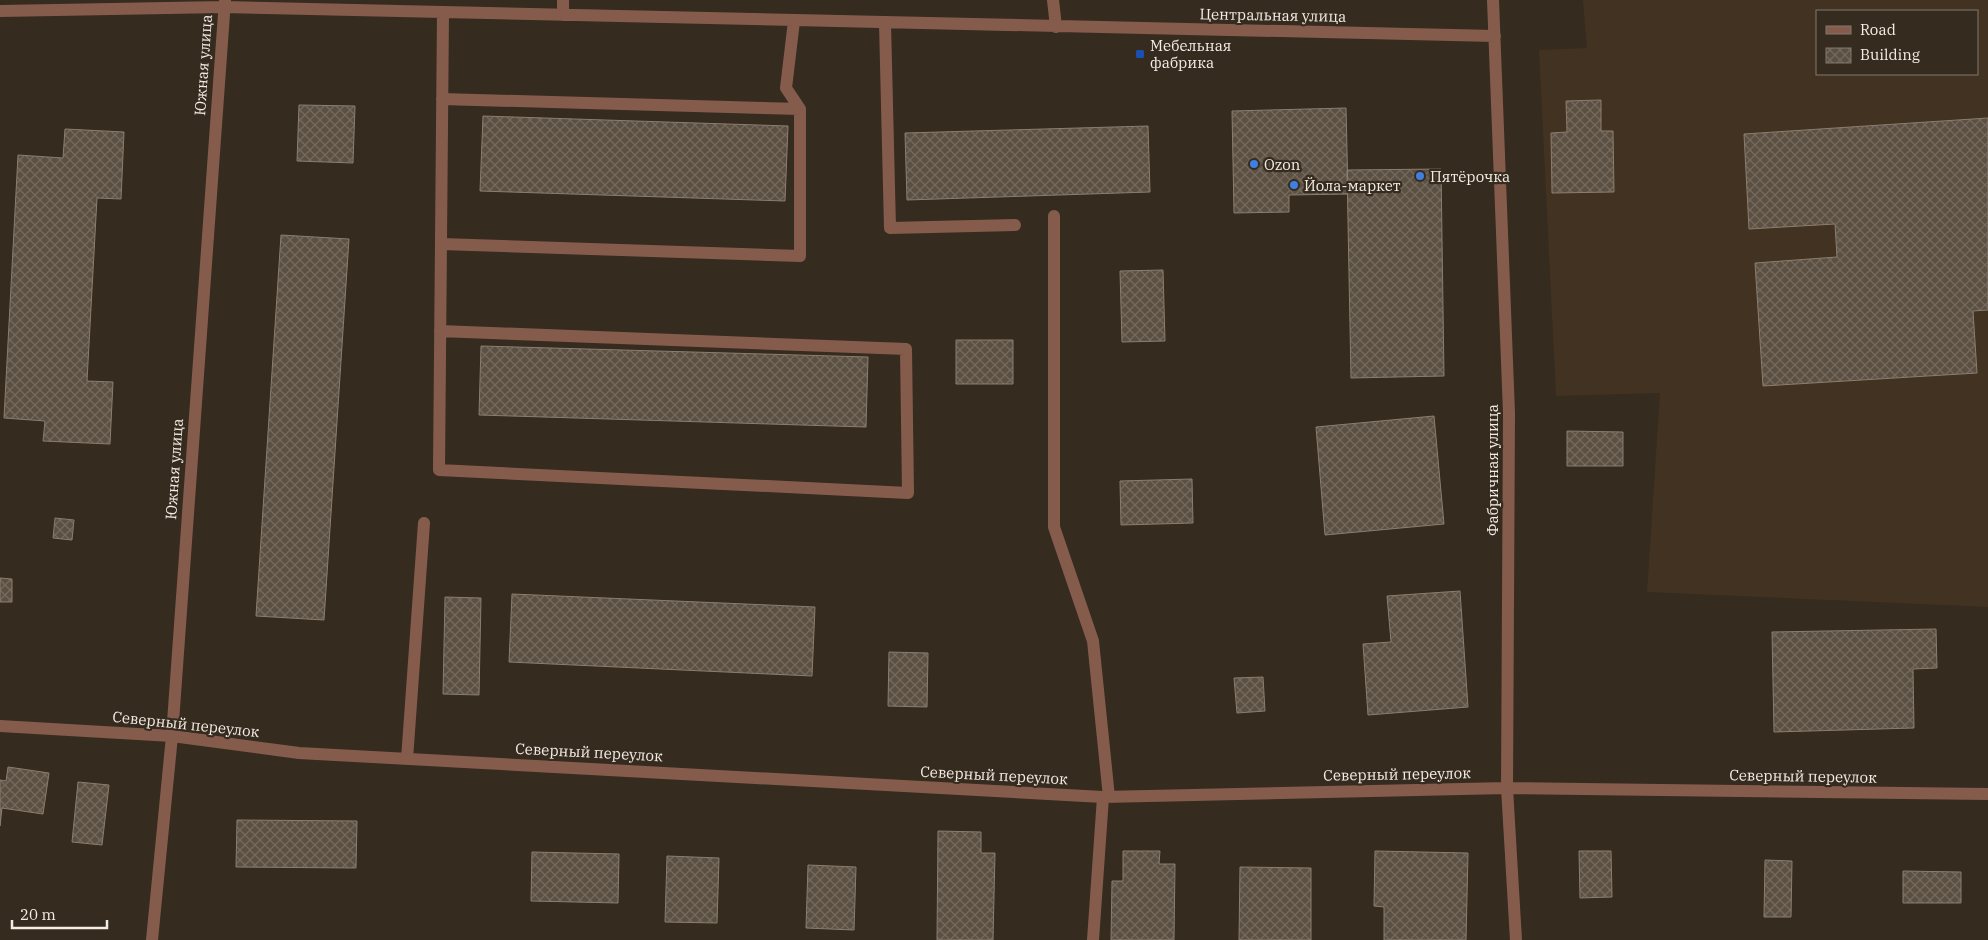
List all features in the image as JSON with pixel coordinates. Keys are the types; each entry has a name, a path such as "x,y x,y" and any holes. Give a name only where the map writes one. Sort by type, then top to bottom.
{"street":[{"path":"562,15 563,0"},
{"path":"1053,0 1056,26"},
{"name":"Фабричная улица","path":"1493,0 1509,412 1507,788 1516,940"},
{"name":"Центральная улица","path":"0,11 224,4 794,21 1495,36"},
{"name":"Южная улица","path":"152,940 172,736 224,4"},
{"path":"440,331 906,349 908,493 439,470 440,331 441,244 442,100 443,12"},
{"path":"441,244 800,256 800,109 786,88 794,21"},
{"path":"885,23 890,228 1015,225"},
{"path":"442,100 800,109"},
{"path":"1054,216 1054,527 1093,641 1106,797 1093,940"},
{"path":"407,759 424,522"},
{"name":"Северный переулок","path":"0,726 172,736 299,753 1106,797 1507,788 1988,794"}],"shaded area":[{"path":"1583,0 1988,0 1988,607 1647,592 1660,393 1556,396 1539,50 1587,48"}],"building":[{"path":"1601,100 1601,131 1613,131 1614,192 1552,193 1551,133 1567,132 1566,101"},
{"path":"299,105 355,106 353,163 297,161"},
{"path":"1346,108 1348,194 1289,195 1289,212 1234,213 1232,111"},
{"path":"483,116 788,126 785,201 480,191"},
{"path":"1988,118 1988,310 1973,311 1977,373 1763,386 1755,263 1837,257 1835,224 1749,229 1744,134"},
{"path":"1148,126 1150,192 907,200 905,133"},
{"path":"65,129 124,132 121,199 97,198 87,381 113,382 110,444 43,441 45,421 4,418 18,155 63,158"},
{"path":"1441,169 1444,376 1351,378 1347,170"},
{"path":"281,235 349,239 324,620 256,616"},
{"path":"1163,270 1165,341 1122,342 1120,271"},
{"path":"956,340 1013,340 1013,384 956,384"},
{"path":"481,346 868,357 866,427 479,415"},
{"path":"1434,416 1444,524 1325,535 1316,427"},
{"path":"1567,431 1623,432 1623,466 1567,466"},
{"path":"1192,479 1193,523 1121,525 1120,481"},
{"path":"55,518 74,520 72,540 53,538"},
{"path":"0,578 12,579 12,602 0,602"},
{"path":"1460,591 1468,707 1368,715 1363,644 1391,642 1387,596"},
{"path":"512,594 815,607 812,676 509,662"},
{"path":"445,597 481,598 479,695 443,694"},
{"path":"1936,629 1937,668 1913,669 1914,728 1774,732 1772,632"},
{"path":"889,652 928,653 927,707 888,706"},
{"path":"1263,677 1265,711 1237,713 1234,678"},
{"path":"8,767 49,773 43,814 2,808 0,826 0,780 6,781"},
{"path":"78,782 109,785 102,845 72,842"},
{"path":"237,820 357,821 356,868 236,867"},
{"path":"938,831 981,832 981,853 995,853 993,940 937,940"},
{"path":"1123,851 1160,851 1159,864 1175,864 1174,940 1111,940 1112,881 1123,881"},
{"path":"1375,851 1468,853 1466,940 1384,940 1384,907 1374,906"},
{"path":"1579,851 1611,851 1612,897 1580,898"},
{"path":"532,852 619,854 618,903 531,901"},
{"path":"667,856 719,858 717,923 665,922"},
{"path":"1765,860 1792,861 1791,917 1764,917"},
{"path":"808,865 856,867 854,930 806,928"},
{"path":"1240,867 1311,868 1311,940 1239,940"},
{"path":"1903,871 1961,872 1961,903 1903,903"}],"place":[{"name":"Мебельная фабрика","path":"1140,54"},
{"name":"Ozon","path":"1254,164"},
{"name":"Пятёрочка","path":"1420,176"},
{"name":"Йола-маркет","path":"1294,185"}]}
